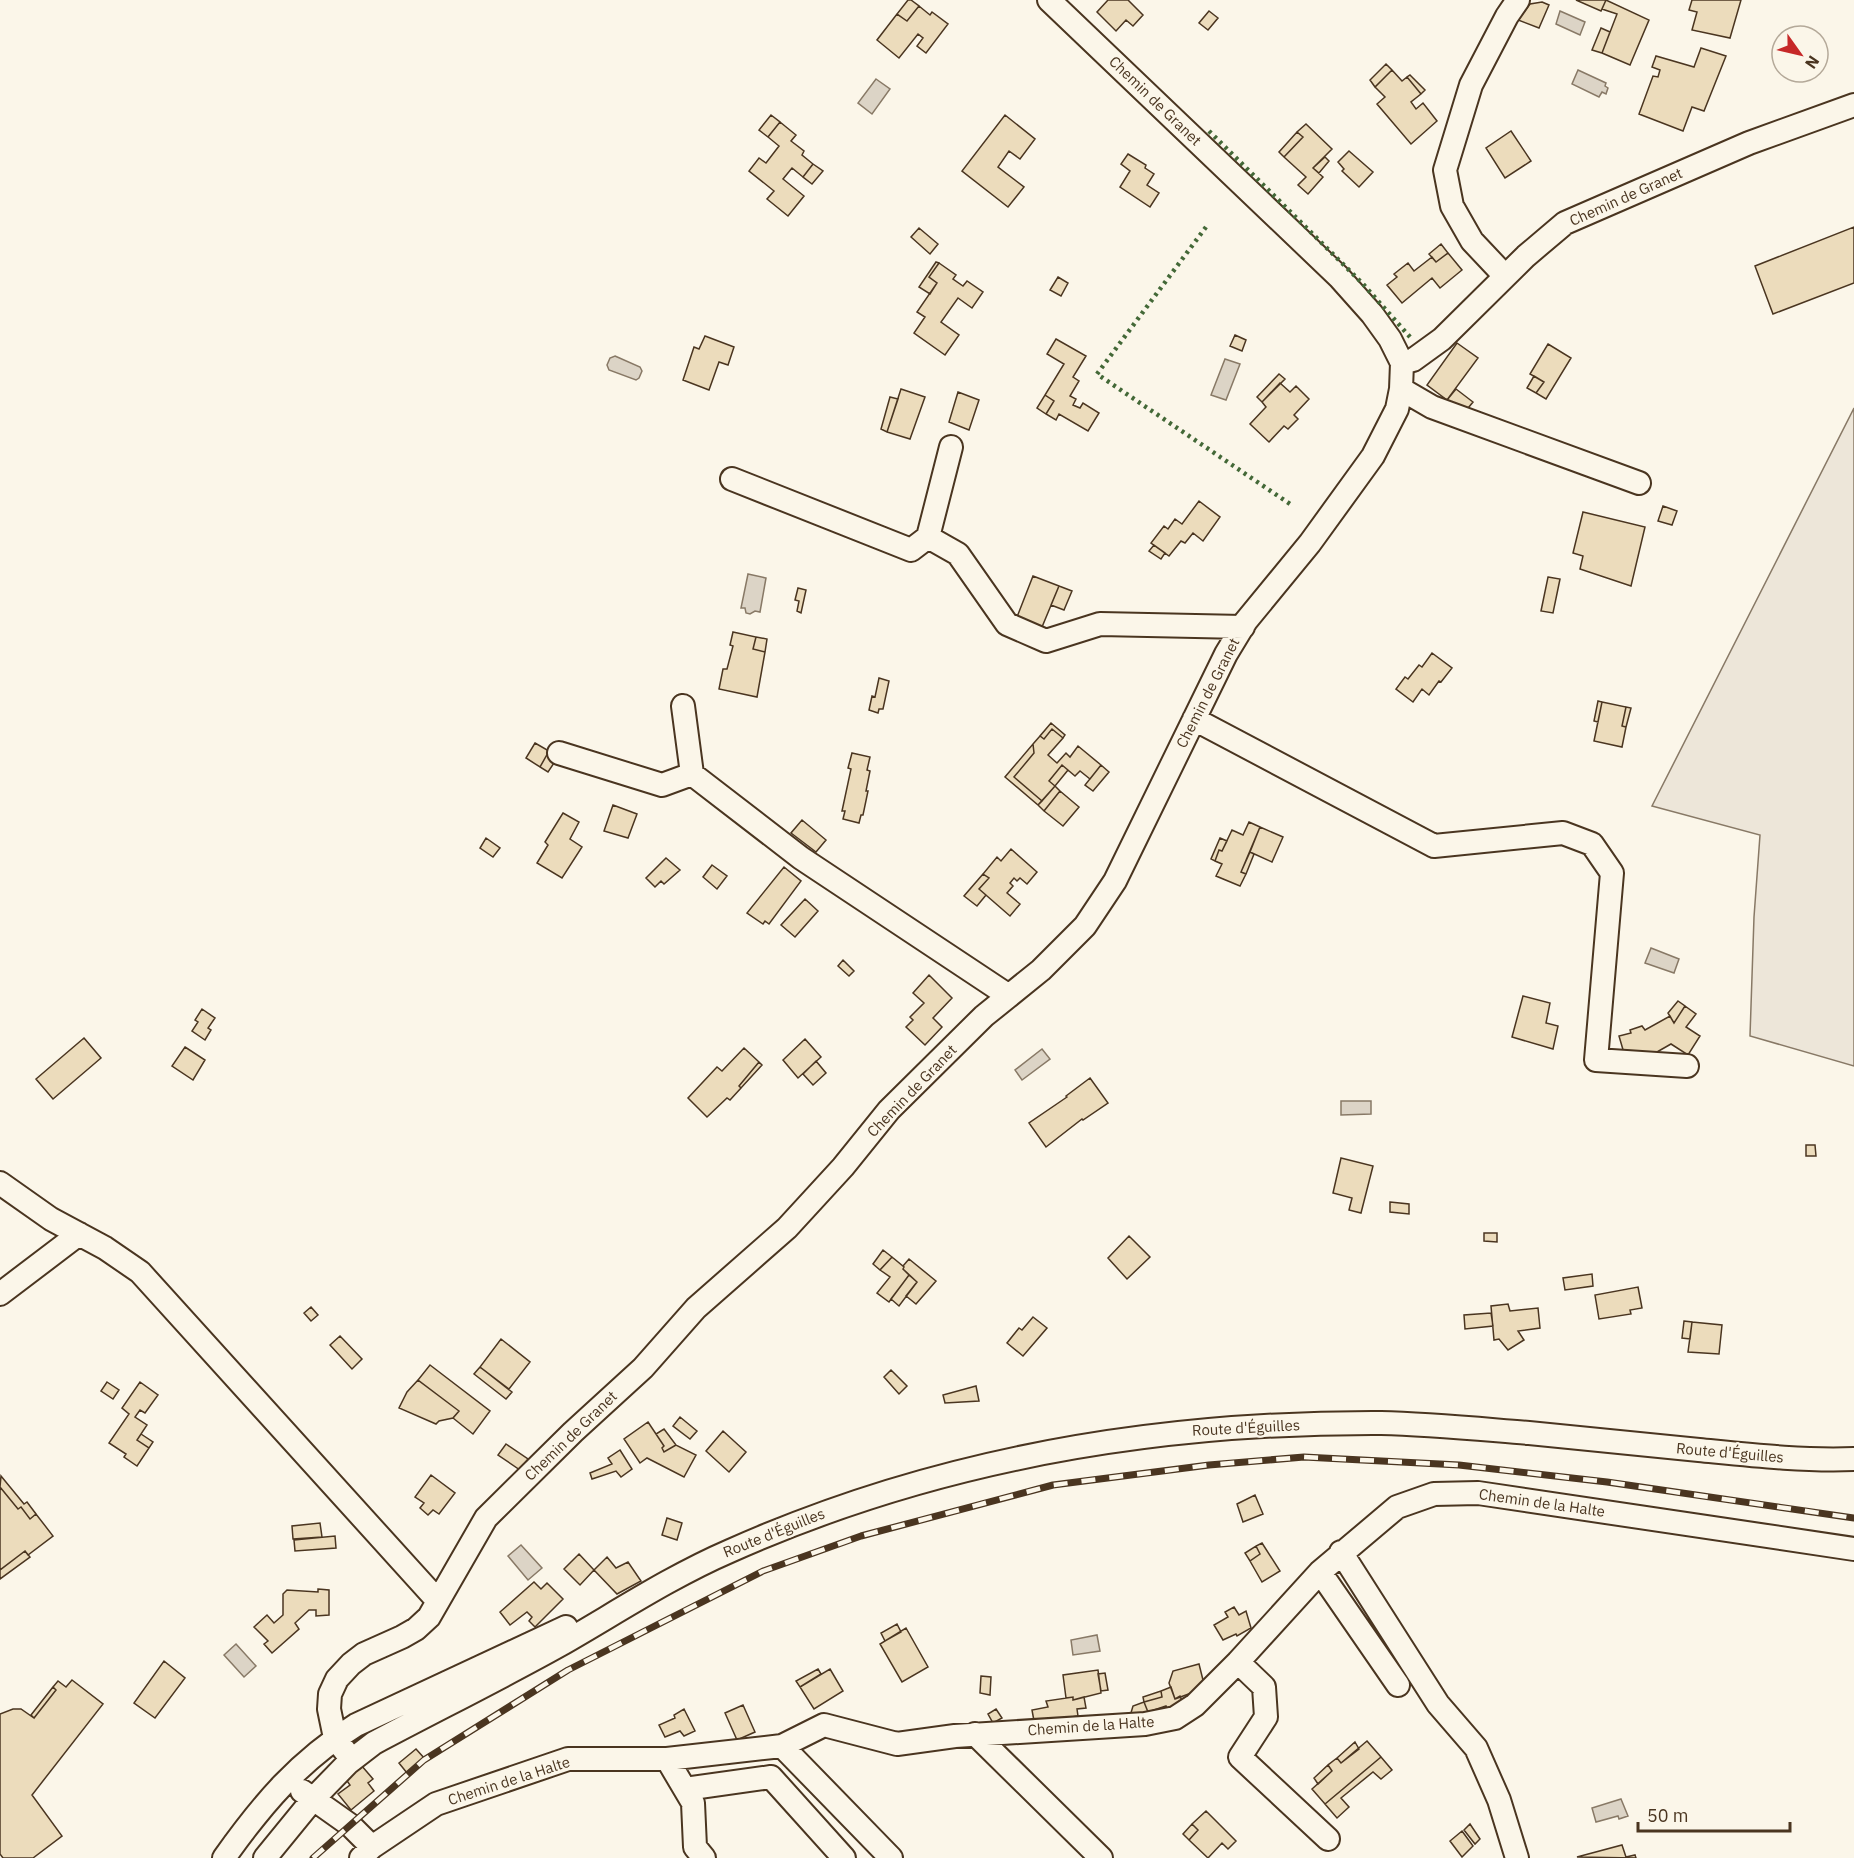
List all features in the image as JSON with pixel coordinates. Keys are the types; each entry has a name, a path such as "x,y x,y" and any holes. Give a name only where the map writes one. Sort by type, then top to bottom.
{"street":[{"name":"Chemin de Granet","path":"335,1738 329,1708 330,1694 337,1679 364,1654 416,1629 429,1617 486,1518 573,1432 643,1368 696,1308 787,1228 843,1167 889,1110 984,1016 1041,970 1085,926 1114,881 1226,654 1243,627 1310,543 1373,456 1397,409 1401,389 1402,363 1390,339 1372,314 1339,277 1049,0"},
{"path":"1505,276 1472,241 1452,206 1445,170 1471,85 1507,16 1518,0"},
{"name":"Chemin de Granet","path":"1402,363 1413,360 1442,339 1526,256 1565,223 1749,143 1854,105"},
{"path":"1401,389 1432,407 1639,483"},
{"path":"732,479 911,550 928,537 951,447"},
{"path":"928,537 958,554 1007,624 1046,641 1100,624 1243,627"},
{"path":"683,706 692,774 801,858 1009,996"},
{"path":"1194,719 1434,846 1563,833 1592,844 1612,873 1596,1060 1687,1066"},
{"path":"558,753 662,785 692,774"},
{"path":"0,1183 51,1219 105,1248 140,1272 438,1601"},
{"path":"0,1294 79,1234"},
{"name":"Route d'Éguilles","path":"265,1858 314,1798 352,1760 374,1743 558,1646 662,1585 725,1552 796,1522 927,1480 987,1464 1116,1440 1181,1432 1276,1425 1425,1424 1775,1457 1854,1459"},
{"name":"Chemin de la Halte","path":"367,1852 436,1804 568,1759 667,1759 782,1746 824,1725 897,1744 975,1734 1145,1725 1175,1718 1195,1705 1238,1662 1341,1552 1397,1507 1434,1494 1478,1493 1854,1549"},
{"path":"1341,1552 1438,1704 1476,1748 1499,1800 1517,1858"},
{"path":"1320,1572 1398,1685"},
{"name":"Route d'Éguilles","path":"224,1858 255,1814 286,1780 335,1738 356,1725 532,1641 662,1585"},
{"path":"1238,1662 1264,1688 1266,1717 1240,1757 1328,1839"},
{"path":"975,1734 1101,1858"},
{"path":"335,1738 352,1760"},
{"path":"782,1746 891,1858"},
{"path":"667,1759 693,1803 695,1847 704,1858"},
{"path":"685,1789 771,1776 844,1858"},
{"path":"286,1780 350,1825 367,1852"}],"shaded area":[{"path":"1560,11 1585,22 1580,35 1556,24"},
{"path":"1578,70 1606,83 1605,86 1608,88 1606,94 1602,92 1599,97 1572,84"},
{"path":"876,79 890,89 872,114 858,103"},
{"path":"615,356 640,367 642,371 639,378 636,380 609,370 607,365 610,358"},
{"path":"1225,359 1240,364 1226,400 1211,395"},
{"path":"1854,408 1854,1066 1750,1036 1754,917 1760,835 1652,806"},
{"path":"748,574 766,578 760,612 755,611 750,614 746,613 745,608 741,608"},
{"path":"1651,948 1679,959 1674,973 1645,963"},
{"path":"1042,1049 1050,1059 1022,1080 1015,1070"},
{"path":"1341,1101 1371,1101 1371,1114 1341,1115"},
{"path":"521,1545 542,1568 528,1580 508,1556"},
{"path":"1097,1635 1100,1651 1073,1655 1071,1640"},
{"path":"236,1644 256,1666 244,1677 224,1655"},
{"path":"1621,1799 1628,1816 1619,1819 1618,1816 1596,1822 1592,1808"}],"building":[{"path":"908,0 919,6 907,21 897,14"},
{"path":"1108,0 1128,0 1143,15 1133,26 1126,20 1116,31 1097,12"},
{"path":"1576,0 1606,0 1601,11"},
{"path":"1606,0 1649,20 1630,65 1602,53 1617,14 1602,9"},
{"path":"1692,0 1741,0 1730,38 1692,30 1697,12 1689,10"},
{"path":"1542,2 1549,5 1539,28 1518,20 1530,4"},
{"path":"919,6 930,15 932,12 948,24 926,53 917,46 923,38 918,34 899,58 877,40 897,14 907,21"},
{"path":"1209,11 1218,18 1208,30 1199,23"},
{"path":"1601,28 1610,32 1602,53 1592,50"},
{"path":"1701,48 1726,56 1704,111 1692,107 1683,131 1639,114 1653,76 1658,77 1660,70 1652,67 1656,56 1694,67"},
{"path":"1386,64 1392,70 1375,87 1370,80"},
{"path":"1392,70 1402,81 1407,77 1421,94 1411,102 1416,109 1423,103 1437,121 1411,144 1377,104 1385,97 1375,87"},
{"path":"1410,75 1425,90 1421,94 1407,77"},
{"path":"771,115 780,122 768,137 759,130"},
{"path":"1005,115 1035,139 1020,159 1009,151 998,167 1024,187 1008,207 962,171"},
{"path":"780,122 796,135 791,141 804,151 802,155 813,164 803,177 792,168 783,179 804,196 788,216 767,199 774,191 749,171 759,158 766,163 779,146 768,137"},
{"path":"1306,124 1332,149 1313,168 1323,177 1308,194 1298,185 1306,177 1284,157 1303,137 1297,132"},
{"path":"1511,131 1531,161 1505,178 1486,148"},
{"path":"1297,132 1303,137 1284,157 1279,152"},
{"path":"1349,151 1373,172 1359,187 1342,171 1344,169 1338,162"},
{"path":"1128,154 1146,165 1145,168 1154,174 1147,185 1159,193 1150,207 1120,187 1130,171 1121,164"},
{"path":"1325,157 1329,161 1319,173 1313,168"},
{"path":"813,164 823,171 812,184 803,177"},
{"path":"1854,227 1854,283 1773,314 1755,266"},
{"path":"919,228 938,244 930,254 911,237"},
{"path":"1441,244 1448,253 1436,262 1429,254"},
{"path":"1448,253 1462,270 1440,288 1432,278 1402,303 1387,285 1397,277 1394,274 1408,263 1414,271 1432,257 1436,262"},
{"path":"936,262 939,263 929,277 937,283 930,294 919,287"},
{"path":"939,263 956,275 953,279 963,286 967,281 983,292 972,308 958,298 941,322 959,335 945,355 914,333 925,317 917,312 937,283 929,277"},
{"path":"1058,277 1068,283 1061,296 1050,290"},
{"path":"1235,335 1246,340 1242,351 1230,346"},
{"path":"705,336 734,347 728,365 719,362 709,390 683,380 694,347 699,349"},
{"path":"1056,339 1086,356 1073,377 1079,381 1070,396 1076,399 1073,405 1080,408 1083,403 1099,413 1088,431 1059,414 1056,420 1046,414 1054,401 1045,395 1064,364 1047,354"},
{"path":"1457,343 1478,358 1447,400 1427,385"},
{"path":"1548,344 1571,358 1546,399 1536,393 1544,382 1530,374"},
{"path":"1279,374 1285,379 1262,402 1257,397"},
{"path":"1534,376 1544,382 1536,393 1527,388"},
{"path":"1280,383 1290,392 1296,386 1309,399 1294,415 1298,419 1288,429 1284,426 1269,442 1250,424 1266,407 1262,402"},
{"path":"901,389 925,397 910,439 887,432"},
{"path":"1456,389 1473,402 1464,413 1447,400"},
{"path":"958,392 979,400 969,430 949,422"},
{"path":"1045,395 1054,401 1046,414 1037,408"},
{"path":"890,397 898,399 887,432 881,429"},
{"path":"1199,501 1220,517 1203,541 1193,533 1185,543 1181,541 1169,556 1151,543 1164,526 1168,529 1175,519 1182,524"},
{"path":"1663,506 1677,511 1672,525 1658,521"},
{"path":"1583,512 1645,527 1631,586 1580,569 1583,556 1573,553"},
{"path":"1154,545 1165,553 1161,559 1149,551"},
{"path":"1033,576 1059,586 1042,627 1017,617"},
{"path":"1548,577 1560,579 1553,613 1541,611"},
{"path":"1059,586 1072,591 1064,610 1051,605"},
{"path":"798,588 806,590 801,613 797,611 799,601 795,600"},
{"path":"733,632 756,637 753,649 765,652 757,697 719,689 723,669 727,669 733,646 730,645"},
{"path":"756,637 767,639 765,652 753,649"},
{"path":"1432,653 1452,668 1429,695 1422,689 1413,702 1396,689 1405,677 1408,679 1419,665 1422,667"},
{"path":"879,678 889,681 883,709 879,709 878,713 869,710 872,696 875,697"},
{"path":"1598,701 1602,702 1598,722 1594,721"},
{"path":"1602,702 1626,707 1622,726 1626,727 1622,747 1594,741"},
{"path":"1626,707 1631,708 1626,727 1622,726"},
{"path":"1051,723 1065,735 1063,738 1052,729 1044,739 1040,736"},
{"path":"1052,729 1063,738 1048,755 1057,763 1066,753 1070,757 1078,746 1101,765 1090,779 1080,771 1075,776 1062,765 1049,781 1055,786 1042,801 1014,777 1034,753 1033,744 1040,736 1044,739"},
{"path":"535,743 549,751 540,767 526,758"},
{"path":"1033,744 1034,753 1014,777 1042,801 1038,805 1005,777"},
{"path":"549,751 558,757 548,772 540,767"},
{"path":"852,753 870,757 867,770 870,771 866,791 868,791 859,823 843,819 845,811 842,811"},
{"path":"1062,765 1068,770 1055,786 1049,781"},
{"path":"1101,765 1109,772 1093,791 1085,785"},
{"path":"1055,786 1060,791 1044,811 1038,805"},
{"path":"1060,791 1079,807 1063,826 1044,811"},
{"path":"613,805 637,814 628,838 604,831"},
{"path":"563,813 579,822 570,839 582,847 562,878 537,863 548,845 545,842"},
{"path":"802,820 826,840 816,852 791,833"},
{"path":"1249,822 1260,827 1241,872 1246,874 1240,886 1216,876 1222,864 1215,861 1232,830 1243,835"},
{"path":"1260,827 1283,837 1272,862 1250,852"},
{"path":"486,838 500,848 493,857 480,848"},
{"path":"1220,838 1227,841 1222,851 1219,850 1215,861 1211,859"},
{"path":"1011,849 1037,872 1027,884 1020,878 1017,881 1014,878 1010,883 1013,886 1007,893 1020,904 1010,916 979,889 989,878 983,874 997,857 1001,861"},
{"path":"1250,852 1254,854 1246,874 1241,872"},
{"path":"666,858 680,870 664,884 661,881 655,887 646,878"},
{"path":"712,865 727,876 717,889 703,877"},
{"path":"784,867 801,881 769,924 765,921 763,924 747,913"},
{"path":"983,874 989,878 979,889 986,895 977,906 964,896"},
{"path":"805,899 818,911 795,937 781,925"},
{"path":"843,960 854,971 849,976 838,966"},
{"path":"929,975 952,998 933,1018 942,1027 925,1045 906,1027 913,1020 910,1017 924,1003 913,993"},
{"path":"1523,996 1550,1003 1546,1023 1558,1026 1553,1049 1512,1037"},
{"path":"1678,1001 1685,1006 1674,1023 1668,1013"},
{"path":"1685,1006 1696,1014 1686,1027 1700,1036 1688,1055 1671,1044 1657,1052 1626,1060 1619,1036 1631,1033 1630,1030 1642,1026 1645,1030 1670,1016 1674,1023"},
{"path":"202,1009 215,1018 208,1028 211,1030 205,1040 192,1031 198,1022 195,1020"},
{"path":"84,1038 101,1058 53,1099 36,1079"},
{"path":"805,1039 821,1057 798,1078 783,1060"},
{"path":"185,1047 205,1060 193,1080 172,1066"},
{"path":"744,1048 759,1062 730,1100 727,1098 707,1117 688,1098 717,1067 722,1071"},
{"path":"816,1061 826,1073 813,1085 803,1074"},
{"path":"759,1062 762,1065 741,1088 739,1086"},
{"path":"1090,1078 1108,1103 1082,1119 1046,1147 1029,1123"},
{"path":"1806,1145 1815,1145 1816,1156 1806,1156"},
{"path":"1341,1158 1373,1166 1361,1213 1349,1210 1352,1198 1333,1193"},
{"path":"1390,1202 1409,1204 1409,1214 1390,1212"},
{"path":"1484,1233 1497,1233 1497,1242 1484,1241"},
{"path":"1129,1236 1150,1257 1127,1279 1108,1258"},
{"path":"883,1250 892,1257 880,1270 873,1264"},
{"path":"892,1257 904,1267 903,1269 909,1275 889,1302 877,1293 890,1277 880,1270"},
{"path":"909,1259 936,1281 916,1304 906,1296 917,1282 903,1269"},
{"path":"1592,1274 1593,1286 1565,1290 1563,1278"},
{"path":"909,1275 917,1282 899,1306 891,1299"},
{"path":"1638,1287 1642,1308 1630,1310 1631,1314 1599,1319 1595,1295"},
{"path":"1508,1304 1510,1311 1538,1308 1540,1328 1518,1331 1524,1340 1508,1350 1499,1339 1494,1340 1491,1306"},
{"path":"311,1307 318,1315 311,1321 304,1313"},
{"path":"1491,1313 1493,1326 1465,1329 1464,1315"},
{"path":"1033,1317 1047,1328 1023,1356 1007,1343 1019,1328 1022,1330"},
{"path":"1684,1321 1692,1322 1690,1339 1682,1338"},
{"path":"1692,1322 1722,1325 1719,1354 1688,1352"},
{"path":"340,1336 362,1359 352,1369 330,1345"},
{"path":"501,1339 530,1362 509,1389 480,1367"},
{"path":"430,1365 490,1411 473,1434 453,1418 459,1411 418,1380"},
{"path":"480,1367 512,1392 506,1399 474,1374"},
{"path":"891,1370 907,1386 899,1394 884,1377"},
{"path":"418,1380 459,1411 453,1418 439,1421 436,1424 399,1408 407,1392"},
{"path":"107,1382 119,1390 113,1399 101,1391"},
{"path":"140,1382 158,1395 145,1413 140,1410 135,1417 147,1425 137,1440 149,1448 137,1466 124,1457 126,1454 109,1443 129,1414 122,1408"},
{"path":"976,1386 979,1401 945,1403 943,1395"},
{"path":"680,1417 697,1431 690,1439 673,1426"},
{"path":"648,1422 664,1446 662,1448 664,1452 676,1445 696,1455 684,1477 647,1458 640,1463 624,1439"},
{"path":"664,1429 676,1445 664,1452 662,1448 664,1446 656,1434"},
{"path":"723,1431 746,1452 729,1472 706,1451"},
{"path":"141,1434 153,1442 149,1448 137,1440"},
{"path":"506,1444 528,1459 520,1470 498,1455"},
{"path":"620,1450 632,1469 621,1477 616,1471 592,1479 590,1473 612,1464 608,1458"},
{"path":"431,1475 455,1493 439,1514 433,1510 428,1515 420,1508 424,1503 415,1497"},
{"path":"1,1476 24,1504 27,1502 36,1514 30,1519 21,1507 18,1509 0,1487"},
{"path":"0,1487 18,1509 21,1507 30,1519 36,1514 53,1536 28,1555 25,1551 0,1570"},
{"path":"1255,1495 1263,1514 1243,1522 1237,1504"},
{"path":"667,1518 682,1523 677,1540 662,1535"},
{"path":"320,1523 322,1537 293,1539 292,1526"},
{"path":"335,1536 336,1548 295,1551 294,1540"},
{"path":"1262,1543 1280,1571 1262,1582 1250,1561 1260,1554 1256,1546"},
{"path":"1256,1546 1260,1554 1250,1561 1245,1553"},
{"path":"25,1551 30,1557 0,1579 0,1570"},
{"path":"579,1554 594,1570 580,1585 564,1569"},
{"path":"607,1557 616,1568 628,1562 641,1581 617,1594 594,1570"},
{"path":"534,1582 541,1589 547,1583 563,1599 535,1627 529,1621 532,1617 527,1612 510,1625 500,1612"},
{"path":"318,1589 329,1590 329,1615 316,1616 316,1610 309,1610 295,1623 299,1629 272,1653 264,1644 268,1641 254,1627 267,1615 274,1623 283,1615 283,1594 287,1590 318,1592"},
{"path":"1234,1607 1239,1615 1246,1611 1251,1628 1237,1636 1236,1634 1223,1640 1214,1625 1228,1617 1225,1612"},
{"path":"897,1624 901,1632 885,1641 881,1633"},
{"path":"906,1628 928,1667 902,1682 880,1644"},
{"path":"164,1661 185,1678 155,1718 134,1703"},
{"path":"1199,1664 1205,1688 1175,1699 1169,1683 1173,1671"},
{"path":"818,1669 821,1674 800,1687 796,1681"},
{"path":"830,1669 843,1691 814,1709 800,1687"},
{"path":"1098,1670 1101,1693 1073,1700 1073,1697 1066,1698 1063,1675"},
{"path":"1105,1673 1108,1690 1101,1691 1098,1674"},
{"path":"981,1676 991,1677 990,1695 980,1693"},
{"path":"72,1680 103,1704 32,1795 62,1836 33,1858 3,1858 0,1854 0,1714 13,1709 21,1709 34,1718 56,1690 53,1687 58,1681 66,1687"},
{"path":"53,1687 56,1690 34,1718 31,1715"},
{"path":"1171,1687 1175,1699 1180,1696 1184,1706 1168,1711 1166,1706 1148,1712 1144,1702 1162,1697 1161,1691"},
{"path":"1161,1691 1162,1697 1144,1702 1143,1697"},
{"path":"1073,1697 1073,1700 1084,1697 1086,1708 1077,1709 1078,1716 1059,1719 1051,1723 1050,1718 1034,1721 1032,1710 1048,1707 1046,1701"},
{"path":"1144,1702 1148,1712 1166,1706 1168,1711 1128,1723 1133,1706"},
{"path":"743,1705 755,1732 737,1740 725,1713"},
{"path":"684,1709 695,1731 684,1736 680,1731 665,1737 659,1725 675,1718 674,1715"},
{"path":"996,1709 1002,1718 993,1723 988,1714"},
{"path":"1367,1741 1381,1757 1325,1804 1312,1789 1332,1771 1328,1765 1337,1758 1341,1763"},
{"path":"1355,1742 1359,1749 1341,1763 1337,1758"},
{"path":"416,1749 425,1759 407,1773 399,1763"},
{"path":"1381,1757 1392,1770 1381,1779 1373,1772 1341,1798 1349,1807 1337,1818 1325,1804"},
{"path":"361,1765 373,1779 368,1783 374,1791 351,1810 338,1794 350,1785 345,1778"},
{"path":"1328,1765 1332,1771 1318,1784 1314,1778"},
{"path":"1206,1811 1236,1841 1228,1849 1222,1843 1208,1858 1189,1840 1198,1830 1192,1824"},
{"path":"1192,1824 1198,1830 1189,1840 1183,1834"},
{"path":"1470,1824 1480,1839 1475,1844 1464,1830"},
{"path":"1462,1831 1473,1846 1462,1857 1450,1841"},
{"path":"1622,1845 1626,1857 1635,1855 1636,1858 1577,1857"}],"railway":[{"path":"313,1858 424,1760 568,1670 763,1571 861,1536 1053,1485 1209,1465 1304,1457 1459,1465 1607,1482 1854,1518"}],"hedge":[{"path":"1209,131 1363,284 1410,337"},
{"path":"1206,227 1097,374 1293,506"}]}
